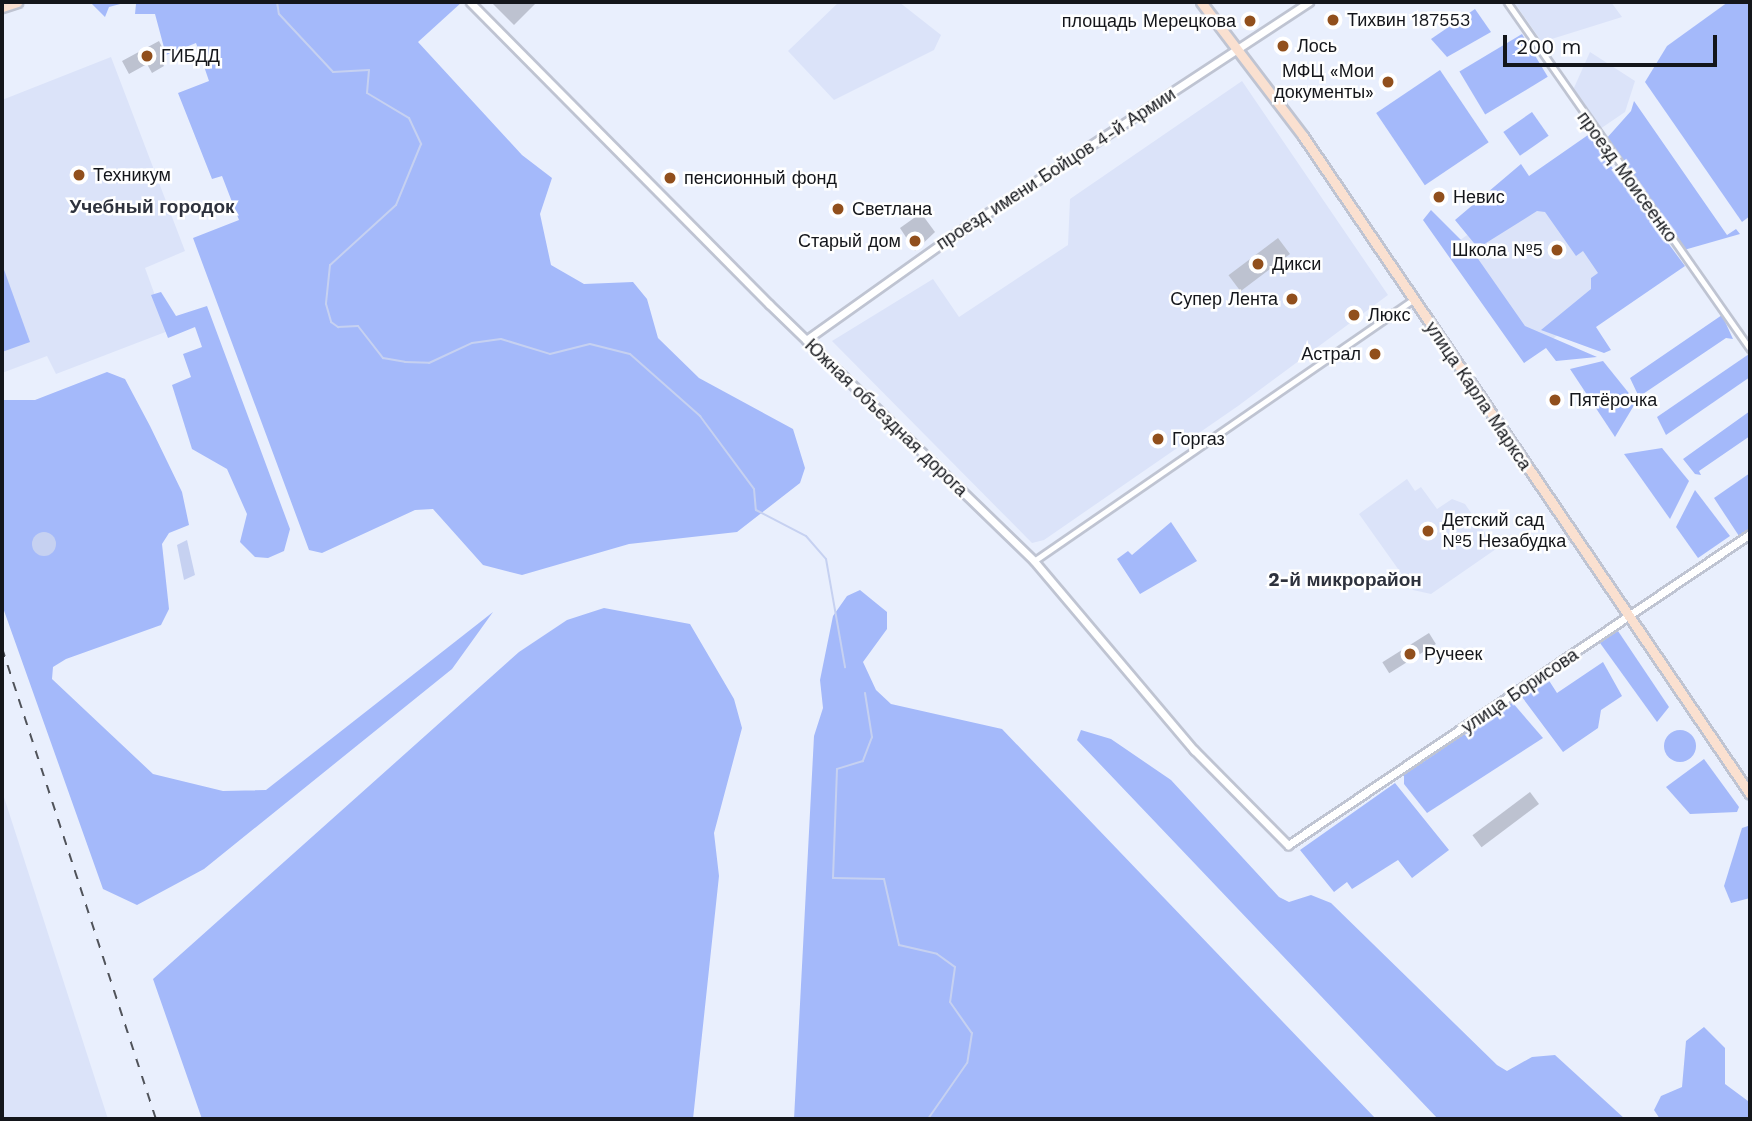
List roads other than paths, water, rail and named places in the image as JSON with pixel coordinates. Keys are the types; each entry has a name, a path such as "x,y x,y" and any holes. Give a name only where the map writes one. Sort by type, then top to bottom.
{"main road":[{"path":"2,7 17,2"},
{"name":"улица Карла Маркса","path":"1201,2 1239,51 1413,300 1750,794"}],"street":[{"name":"Южная объездная дорога","path":"470,2 806,340 1034,561 1194,750 1288,845"},
{"name":"проезд имени Бойцов 4-й Армии","path":"806,340 977,219 1239,51 1309,2"},
{"name":"проезд Моисеенко","path":"1507,2 1750,349"},
{"path":"1034,561 1413,300"},
{"name":"улица Борисова","path":"1288,845 1750,534"}],"waterway":[{"path":"277,2 279,14 333,72 369,70 367,93 409,118 421,144 396,205 330,265 326,304 331,322 338,327 358,326 383,358 405,362 429,363 472,343 501,339 550,354 590,344 630,354 700,416 754,489 756,510 806,536 826,559 845,667"},
{"path":"865,693 872,737 863,761 837,769 833,878 884,879 899,945 937,954 955,967 950,1002 972,1033 967,1063 928,1119"}],"railway":[{"path":"2,648 156,1119"}],"place":[{"name":"Тихвин 187553","path":"1333,20"},
{"name":"площадь Мерецкова","path":"1250,21"},
{"name":"Лось","path":"1283,46"},
{"name":"ГИБДД","path":"147,56"},
{"name":"МФЦ «Мои документы»","path":"1388,82"},
{"name":"Техникум","path":"79,175"},
{"name":"пенсионный фонд","path":"670,178"},
{"name":"Невис","path":"1439,197"},
{"name":"Светлана","path":"838,209"},
{"name":"Старый дом","path":"915,241"},
{"name":"Школа №5","path":"1557,250"},
{"name":"Дикси","path":"1258,264"},
{"name":"Супер Лента","path":"1292,299"},
{"name":"Люкс","path":"1354,315"},
{"name":"Астрал","path":"1375,354"},
{"name":"Пятёрочка","path":"1555,400"},
{"name":"Горгаз","path":"1158,439"},
{"name":"Детский сад №5 Незабудка","path":"1428,531"},
{"name":"Ручеек","path":"1410,654"}],"district":[{"name":"Учебный городок","path":"152,207"},
{"name":"2-й микрорайон","path":"1345,580"}]}
